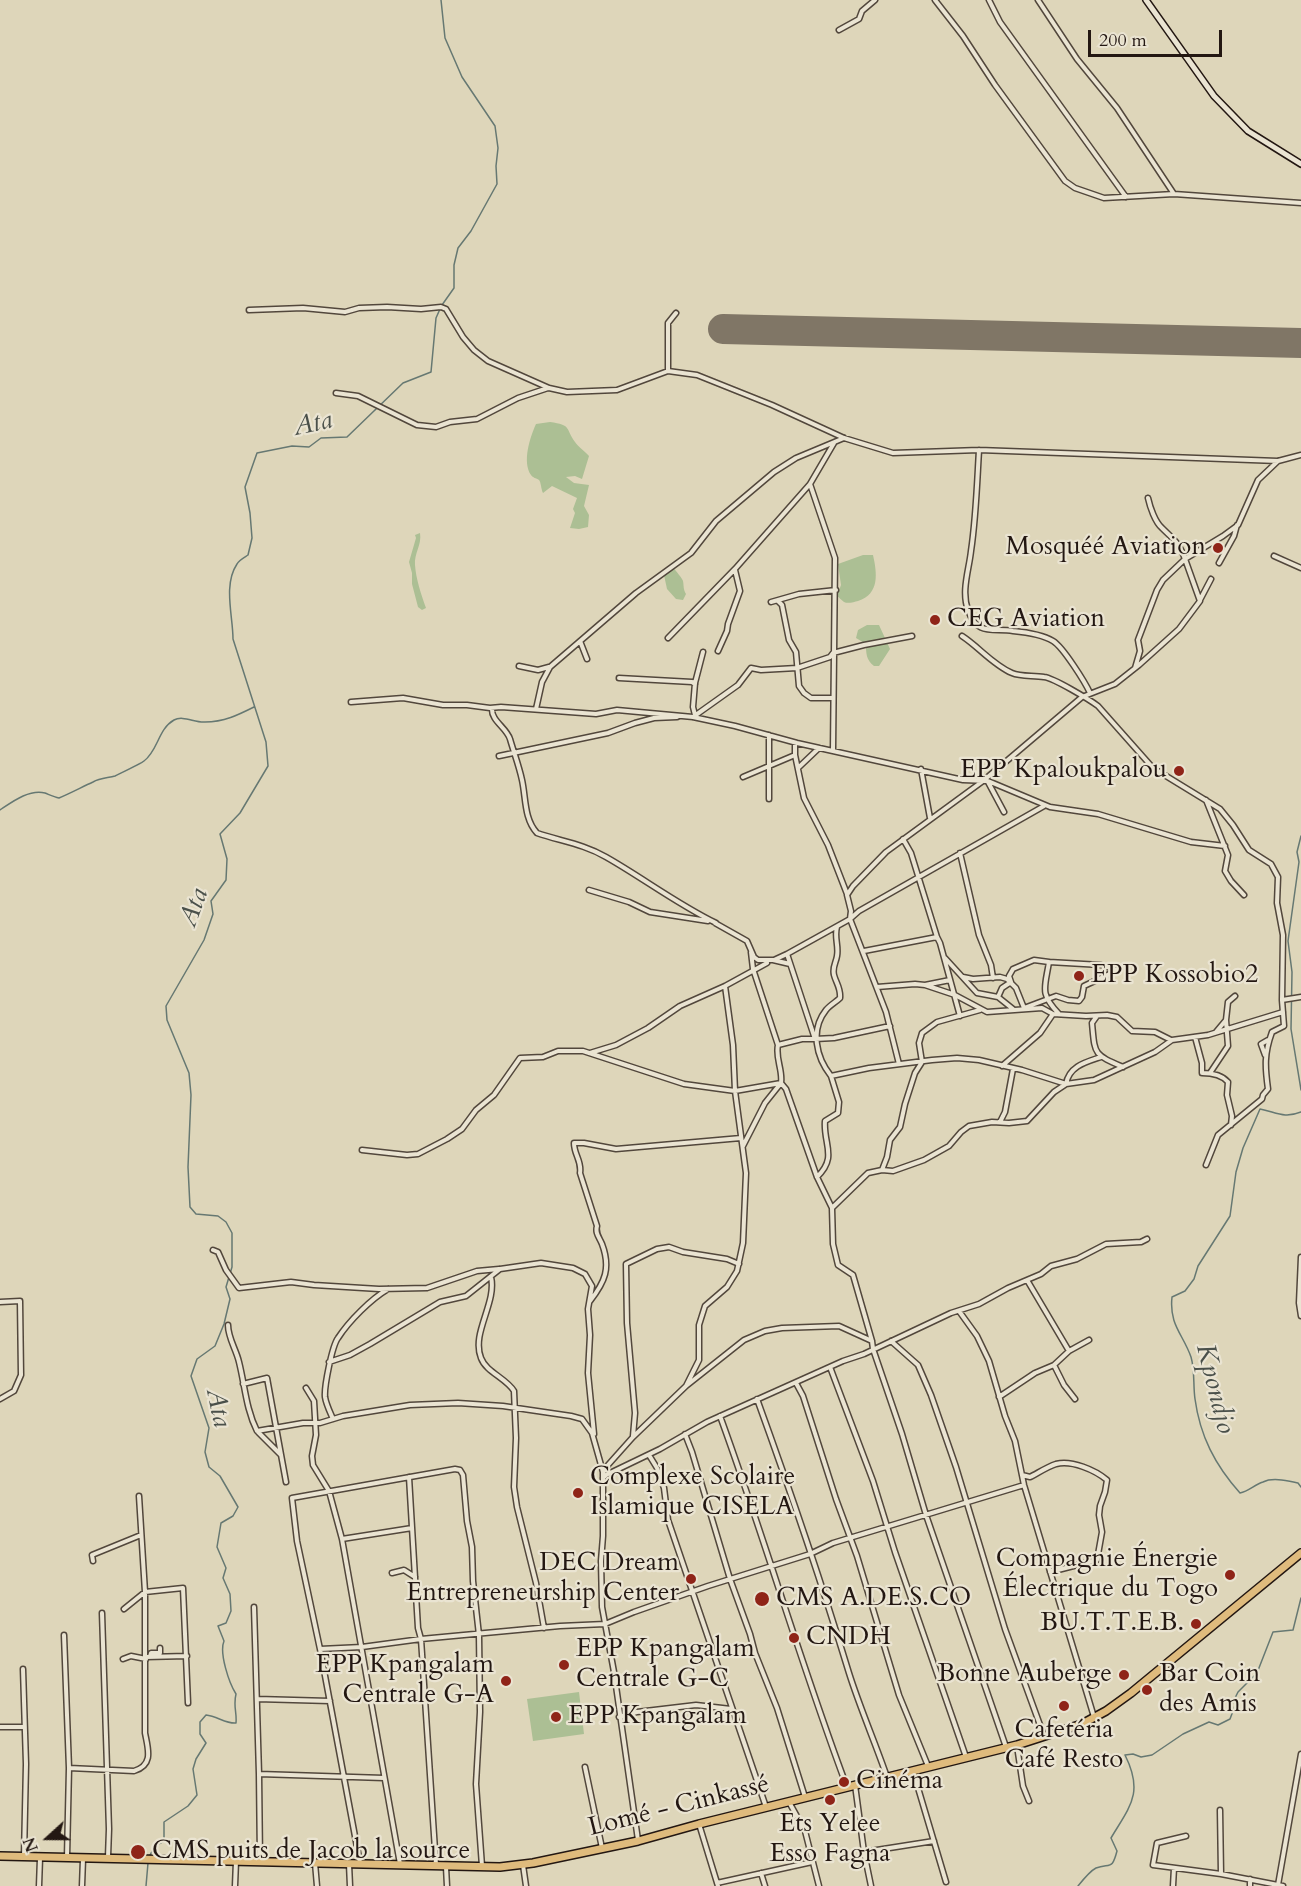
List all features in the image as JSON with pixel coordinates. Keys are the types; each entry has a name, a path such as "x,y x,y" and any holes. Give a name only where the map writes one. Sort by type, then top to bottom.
{"highway":[{"name":"Lomé - Cinkassé","path":"0,1857 236,1860 482,1867 523,1865 638,1841 788,1801 1006,1748 1044,1737 1094,1718 1131,1693 1301,1553"}],"main road":[{"path":"1146,0 1214,96 1248,131 1301,164"}],"street":[{"path":"839,30 860,19 862,11 875,0"},
{"path":"935,0 1065,181 1075,188 1104,198 1174,194 1301,203"},
{"path":"989,0 1000,22 1126,197"},
{"path":"1038,0 1077,59 1117,108 1174,194"},
{"path":"249,310 303,308 345,312 359,308 441,307 446,309 463,338 488,361 549,388 567,392 617,390 668,371 697,375 772,405 844,438 893,453 979,450 1278,460 1301,455"},
{"path":"668,371 668,323 676,313"},
{"path":"336,393 358,396 417,424 436,427 450,422 477,419 518,398 549,388"},
{"path":"536,709 542,682 550,667 636,592 691,553 716,521 774,472 796,458 844,438"},
{"path":"668,638 735,569 810,484 834,443"},
{"path":"979,450 965,597 968,610 976,624 982,629 1012,630 1052,640 1082,676 1090,693"},
{"path":"1219,563 1234,536 1258,480 1278,460"},
{"path":"810,484 835,558 833,750"},
{"path":"1148,498 1160,527 1172,535 1181,548 1200,601"},
{"path":"1135,668 1140,651 1138,640 1162,580 1185,559 1238,525"},
{"path":"1274,556 1301,568"},
{"path":"718,651 740,591 735,569"},
{"path":"847,895 879,858 930,818 986,781 1082,697 1115,684 1135,668 1179,629 1200,601 1211,579"},
{"path":"771,602 799,594 836,590"},
{"path":"778,601 782,605 789,640 796,652 799,686 811,698 833,698"},
{"path":"499,756 608,733 654,718 694,716 738,685 751,668 761,670 797,668 830,657 833,653 912,636"},
{"path":"962,636 1005,670 1015,675 1048,677 1089,699 1098,706 1153,768 1220,809 1249,850 1271,864 1278,877 1277,903 1282,935 1284,1026 1272,1032 1265,1055 1268,1089 1257,1105 1218,1135 1206,1165"},
{"path":"580,641 587,659"},
{"path":"694,716 695,684 703,652"},
{"path":"519,666 538,670 550,667"},
{"path":"619,678 695,684"},
{"path":"351,702 403,698 443,705 596,714 617,710 694,716 795,743 963,780 986,781 1045,805 1098,814 1191,842 1225,846"},
{"path":"492,708 491,712 496,721 507,731 522,781 527,812 537,833 582,846 606,857 635,876 656,886 694,912 743,938 758,960 773,960 790,964"},
{"path":"769,735 769,799"},
{"path":"795,743 795,755 804,798 828,845 847,895 851,911 850,920 877,987 899,1064"},
{"path":"798,768 819,747"},
{"path":"743,777 795,755"},
{"path":"921,769 930,818"},
{"path":"986,781 1004,812"},
{"path":"1205,800 1228,855 1225,871 1244,895"},
{"path":"589,1053 616,1045 648,1028 680,1006 724,986 850,920 858,911 1045,805"},
{"path":"903,839 910,853 944,957 960,1016"},
{"path":"960,854 979,935 991,965 993,978"},
{"path":"589,890 629,902 654,913 716,923"},
{"path":"815,1039 817,1027 825,1011 840,998 838,983 833,971 837,957 835,935 837,927"},
{"path":"864,951 937,937"},
{"path":"743,1147 765,1103 781,1083 783,1075 778,1045 753,969 750,946"},
{"path":"787,954 820,1058 835,1085 839,1102 838,1113 825,1121 829,1161 825,1170 817,1177"},
{"path":"944,957 977,993 998,997 1014,1009"},
{"path":"1011,982 1009,976 1013,969 1034,960 1058,964 1073,962 1101,965 1118,970 1084,986 1079,1001 1056,996 1024,1008"},
{"path":"1050,962 1045,983 1046,1000 1059,1014"},
{"path":"963,977 981,980 1002,977 1016,988 1024,1008"},
{"path":"925,986 950,980"},
{"path":"998,997 1002,988 1011,982"},
{"path":"877,987 915,984 925,986 955,994 987,1012 1042,1008 1053,1014 1117,1017 1132,1031 1155,1032 1172,1040"},
{"path":"686,1386 699,1360 699,1325 705,1306 727,1287 739,1263 746,1197 747,1173 735,1091 733,1045 724,986"},
{"path":"1209,1073 1228,1046 1226,1020 1228,1002 1235,996"},
{"path":"1283,1000 1301,997"},
{"path":"882,1170 890,1140 900,1127 915,1073 922,1062 919,1042 922,1033 937,1022 980,1009"},
{"path":"831,1076 946,1058 968,1059 1022,1070 1066,1083 1094,1080 1124,1068 1172,1040 1216,1033 1283,1012"},
{"path":"1002,1066 1040,1033 1053,1014"},
{"path":"1098,1015 1092,1023 1095,1050 1101,1057 1124,1068"},
{"path":"1216,1033 1226,1020"},
{"path":"778,1045 802,1039 834,1038 890,1026"},
{"path":"1195,1037 1202,1063 1202,1073 1224,1078 1228,1082 1227,1095 1232,1116 1230,1125"},
{"path":"362,1150 418,1154 462,1129 476,1110 487,1103 498,1091 520,1058 543,1057 566,1050 589,1053 604,1060 684,1084 735,1091 781,1083"},
{"path":"832,1208 868,1173 882,1170 893,1171 930,1157 949,1146 969,1126 1027,1121 1054,1092 1066,1083 1067,1077 1078,1066 1101,1057"},
{"path":"1000,1122 1005,1112 1012,1069"},
{"path":"781,1083 792,1103 797,1126 832,1208 835,1255 838,1265 853,1275 873,1349 926,1515 1006,1748"},
{"path":"589,1301 604,1282 606,1258 596,1232 597,1226 580,1173 581,1165 574,1143 616,1149 741,1138"},
{"path":"602,1479 720,1416 979,1304 1041,1274 1051,1266 1077,1259 1106,1244 1142,1242 1147,1239"},
{"path":"633,1437 635,1413 627,1323 626,1264 657,1249 669,1247 739,1263"},
{"path":"213,1250 218,1252 226,1270 239,1288 291,1282 389,1288 435,1287 477,1271 541,1263 573,1268 585,1274 591,1282 589,1389 596,1447"},
{"path":"1301,1257 1299,1303 1301,1316"},
{"path":"330,1362 350,1355 440,1302 466,1296 500,1269"},
{"path":"491,1276 491,1298 479,1342 480,1357 512,1388 515,1408 514,1487 544,1628"},
{"path":"1027,1280 1069,1351"},
{"path":"333,1419 325,1395 330,1362 337,1338 360,1312 389,1288"},
{"path":"0,1302 20,1301 21,1375 14,1391 0,1399"},
{"path":"959,1311 974,1331 989,1361 1015,1442 1024,1485 1094,1718"},
{"path":"228,1325 228,1332 238,1359 247,1407 257,1431 280,1454"},
{"path":"638,1841 602,1607 600,1561 603,1536 603,1473 633,1437 686,1386 744,1340 765,1331 782,1328 839,1326 872,1341"},
{"path":"999,1397 1035,1373 1054,1365 1069,1351 1089,1340"},
{"path":"891,1341 914,1360 923,1374 942,1425 1005,1629 1044,1737"},
{"path":"1054,1365 1064,1385 1075,1399"},
{"path":"830,1367 873,1481 966,1758"},
{"path":"243,1384 267,1378 286,1482"},
{"path":"795,1383 803,1396 851,1539 899,1695 928,1767"},
{"path":"306,1388 314,1401 313,1465 329,1491 342,1539 400,1865"},
{"path":"757,1399 789,1485 810,1554 839,1635 849,1675 887,1777"},
{"path":"257,1431 315,1423 382,1409 425,1404 458,1403 515,1408 579,1418 590,1430 603,1473"},
{"path":"720,1416 822,1721 851,1786 871,1886"},
{"path":"685,1434 730,1579 755,1653 777,1708 805,1797"},
{"path":"650,1455 664,1488 668,1520 766,1807"},
{"path":"1022,1475 1030,1477 1053,1465 1067,1463 1093,1471 1107,1480 1100,1506 1102,1532 1097,1560 1050,1572"},
{"path":"360,1864 345,1777 297,1541 292,1498 455,1469 462,1473 472,1547 479,1635 480,1712 476,1784 482,1867"},
{"path":"409,1477 418,1628 421,1639 437,1866"},
{"path":"320,1649 605,1624 730,1579 810,1554 833,1543 1024,1485"},
{"path":"69,1768 134,1771 143,1767 148,1761 145,1732 147,1658 145,1592 139,1496"},
{"path":"342,1539 412,1528"},
{"path":"93,1562 92,1556 141,1535"},
{"path":"392,1573 404,1570 416,1578"},
{"path":"123,1609 145,1592 183,1588 188,1703"},
{"path":"254,1607 260,1861"},
{"path":"102,1613 108,1858"},
{"path":"64,1635 69,1768 67,1858"},
{"path":"147,1658 151,1653 160,1653 160,1648"},
{"path":"123,1659 131,1656 147,1658 187,1656"},
{"path":"23,1670 26,1764 24,1857"},
{"path":"257,1699 330,1701"},
{"path":"619,1717 638,1712 696,1705 731,1709"},
{"path":"0,1727 24,1727"},
{"path":"1017,1745 1023,1786 1027,1802 1029,1801"},
{"path":"1278,1885 1301,1754"},
{"path":"585,1767 602,1848"},
{"path":"913,1770 946,1882"},
{"path":"259,1774 384,1778"},
{"path":"788,1801 805,1831 819,1886"},
{"path":"1220,1810 1221,1874"},
{"path":"699,1824 718,1885 812,1862"},
{"path":"1186,1836 1157,1843 1154,1864 1283,1886"},
{"path":"864,1852 934,1840"},
{"path":"39,1886 40,1857"},
{"path":"82,1886 83,1858"},
{"path":"235,1886 236,1860"},
{"path":"315,1862 317,1886"},
{"path":"349,1863 350,1886"},
{"path":"523,1865 526,1886"},
{"path":"446,1867 447,1886"},
{"path":"1173,1886 1174,1868"},
{"path":"761,1873 765,1886"},
{"path":"1250,1880 1250,1886"}],"green space":[{"path":"550,422 565,426 576,444 589,456 582,479 575,476 566,477 574,483 589,485 584,506 589,515 588,527 570,528 577,498 552,486 543,493 540,481 528,470 528,450 536,424"},
{"path":"420,533 415,565 426,608 422,610 418,607 409,562 415,535"},
{"path":"863,555 873,555 876,576 873,588 865,598 844,602 837,596 841,585 838,564"},
{"path":"673,567 683,581 686,594 683,600 676,599 667,589 664,575"},
{"path":"867,625 879,625 890,649 879,666 874,666 869,661 866,644 856,638 858,630"},
{"name":"EPP Kpangalam","path":"579,1692 584,1734 533,1741 527,1699"}],"waterway":[{"name":"Ata","path":"441,0 445,38 462,77 495,126 498,148 497,184 471,231 458,248 454,265 454,288 442,305"},
{"name":"Ata","path":"150,1855 155,1846 164,1841 164,1822 188,1806 197,1795 193,1769 206,1743 200,1734 200,1722 206,1715 236,1723 236,1694 226,1668 223,1653 224,1641 218,1626 226,1623 231,1611 230,1594 223,1578 226,1568 217,1547 221,1523 233,1516 238,1507 220,1476 209,1467 205,1452 209,1428 191,1376 197,1359 215,1346 224,1324 230,1299 226,1287 232,1267 232,1233 226,1222 218,1216 196,1214 190,1207 188,1167 191,1095 189,1073 167,1020 166,1006 204,940 213,914 211,901 226,880 227,859 220,834 240,813 268,766 266,742 233,639 230,581 238,563 248,555 252,538 245,487 257,453 292,446 309,447 321,438 347,437 403,383 431,372 436,318 440,309"},
{"path":"0,810 21,797 33,793 45,793 59,798 135,766 149,757 165,729 174,720 181,718 201,722 218,721 254,707"},
{"name":"Kpondjo","path":"1301,836 1297,852 1299,862 1288,941 1292,972 1291,1029 1301,1090"},
{"name":"Kpondjo","path":"1301,1112 1285,1115 1260,1109 1243,1148 1236,1172 1230,1216 1198,1266 1194,1279 1185,1291 1172,1297 1175,1322 1191,1357 1197,1413 1205,1438 1223,1472 1240,1493 1271,1480 1298,1483 1301,1487"},
{"name":"Kpondjo","path":"1078,1886 1094,1869 1110,1865 1114,1861 1117,1851 1111,1838 1129,1808 1134,1790 1131,1768 1125,1755 1133,1754 1141,1757 1152,1755 1183,1734 1209,1722 1218,1725 1230,1719 1233,1711 1232,1704 1238,1692 1257,1673 1273,1632 1293,1630 1301,1598"},
{"name":"Ata","path":"146,1886 148,1863"}],"runway":[{"path":"723,329 1301,343"}],"place":[{"name":"Mosquéé Aviation","path":"1218,548"},
{"name":"CEG Aviation","path":"935,620"},
{"name":"EPP Kpaloukpalou","path":"1179,771"},
{"name":"EPP Kossobio2","path":"1079,976"},
{"name":"Complexe Scolaire Islamique CISELA","path":"578,1493"},
{"name":"Compagnie Énergie Électrique du Togo","path":"1230,1575"},
{"name":"DEC Dream Entrepreneurship Center","path":"691,1579"},
{"name":"CMS A.DE.S.CO","path":"762,1599"},
{"name":"BU.T.T.E.B.","path":"1196,1624"},
{"name":"CNDH","path":"794,1638"},
{"name":"EPP Kpangalam Centrale G-C","path":"564,1665"},
{"name":"Bonne Auberge","path":"1124,1675"},
{"name":"EPP Kpangalam Centrale G-A","path":"506,1681"},
{"name":"Bar Coin des Amis","path":"1147,1690"},
{"name":"Cafetéria Café Resto","path":"1064,1706"},
{"name":"EPP Kpangalam","path":"556,1717"},
{"name":"Cinéma","path":"844,1782"},
{"name":"Ets Yelee Esso Fagna","path":"830,1800"},
{"name":"CMS puits de Jacob la source","path":"138,1852"}]}
